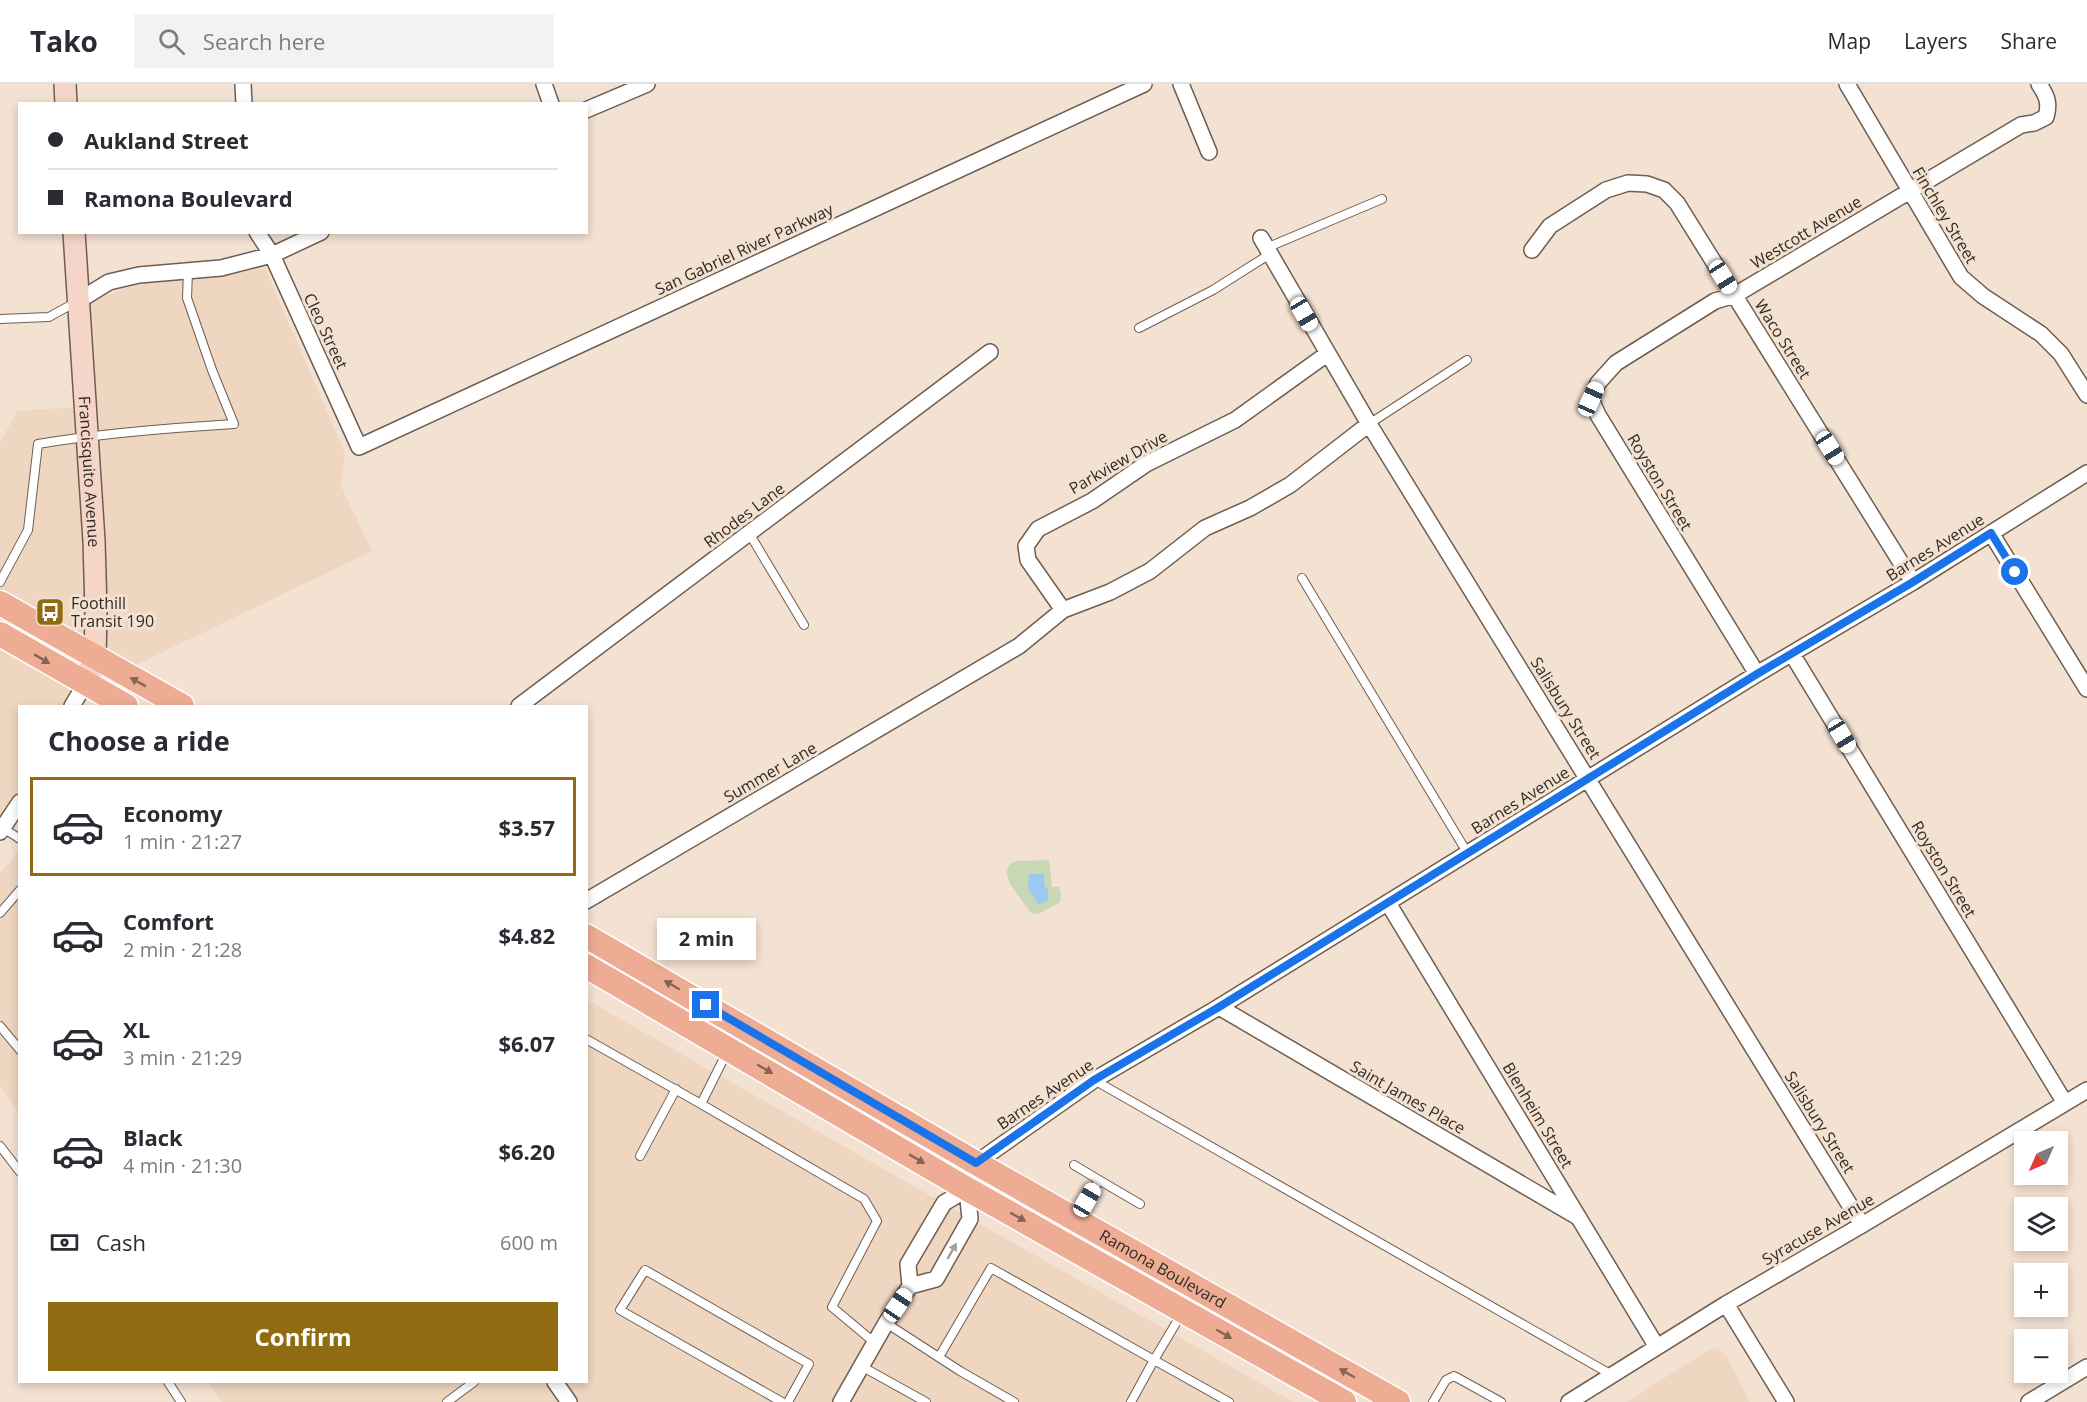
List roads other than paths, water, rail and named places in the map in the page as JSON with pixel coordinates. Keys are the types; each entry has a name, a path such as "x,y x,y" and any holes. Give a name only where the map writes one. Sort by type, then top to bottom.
{"main road":[{"path":"0,603 180,705"},
{"path":"0,634 124,705"},
{"name":"Ramona Boulevard","path":"588,937 976,1163 1398,1402"},
{"name":"Ramona Boulevard","path":"588,967 967,1189 1344,1402"}],"street":[{"path":"65,84 66,102"},
{"path":"243,84 244,102"},
{"path":"544,84 550,102"},
{"path":"588,109 647,84"},
{"name":"San Gabriel River Parkway","path":"359,447 1144,84"},
{"path":"1181,84 1209,152"},
{"name":"Finchley Street","path":"1847,84 1961,277 1983,296 2041,334 2061,354 2087,394"},
{"name":"Westcott Avenue","path":"1591,399 1598,383 1616,363 1715,301 1735,295 2021,125 2034,123 2046,117 2049,109 2047,96 2039,84"},
{"name":"Waco Street","path":"1532,250 1550,226 1606,190 1628,183 1647,184 1664,190 1677,203 1913,582"},
{"name":"Francisquito Avenue","path":"73,705 85,684 95,658 94,541 74,234"},
{"name":"Cleo Street","path":"257,234 272,255 359,447"},
{"path":"78,301 109,282 139,275 221,268 272,255 317,234"},
{"name":"Salisbury Street","path":"1266,247 1369,424 1862,1225"},
{"name":"Rhodes Lane","path":"520,705 990,352"},
{"name":"Parkview Drive","path":"1063,610 1028,560 1026,546 1038,529 1092,501 1146,464 1235,420 1327,354"},
{"name":"Royston Street","path":"1591,399 1598,415 1757,674"},
{"path":"1063,610 1110,591 1150,571 1205,528 1250,508 1290,485 1369,424"},
{"name":"Barnes Avenue","path":"976,1163 1094,1080 1219,1007 2087,473"},
{"path":"1991,533 2087,690"},
{"name":"Summer Lane","path":"588,900 1019,646 1063,610"},
{"name":"Royston Street","path":"1792,654 2065,1103"},
{"path":"2,830 18,805"},
{"name":"Blenheim Street","path":"1388,903 1657,1347"},
{"name":"Saint James Place","path":"1219,1007 1579,1217"},
{"name":"Syracuse Avenue","path":"1569,1402 1726,1304 2087,1090"},
{"path":"910,1286 936,1279 970,1220 967,1189 976,1163"},
{"path":"841,1402 910,1286 908,1264 944,1203 967,1189"},
{"path":"1726,1304 1786,1402"},
{"path":"2029,1402 2087,1367"},
{"path":"556,1383 569,1402"}],"lane":[{"path":"1139,328 1213,290 1266,247 1382,199"},
{"path":"0,582 28,530 38,444 87,435 234,424 187,298 188,271"},
{"path":"0,319 49,317 78,301"},
{"path":"1369,424 1467,360"},
{"path":"749,533 804,625"},
{"path":"1302,578 1468,854"},
{"path":"2,830 18,838"},
{"path":"0,913 18,892"},
{"path":"0,1026 8,1039 18,1048"},
{"path":"588,1040 864,1198 877,1221 832,1307 875,1343"},
{"path":"701,1104 729,1048"},
{"path":"1094,1080 1613,1376"},
{"path":"640,1156 676,1089"},
{"path":"0,1146 18,1169"},
{"path":"1074,1165 1140,1204"},
{"path":"1076,1220 1099,1180"},
{"path":"939,1357 991,1268 1229,1402"},
{"path":"782,1402 620,1310 645,1270 809,1364 788,1402"},
{"path":"1131,1402 1184,1311"},
{"path":"886,1323 1014,1402"},
{"path":"861,1366 910,1398 926,1402"},
{"path":"1433,1402 1446,1380 1454,1376 1501,1402"},
{"path":"169,1383 181,1402"},
{"path":"447,1402 473,1383"}],"water":[{"path":"1029,874 1044,874 1048,900 1039,905 1028,888"}],"place":[{"name":"Foothill Transit 190","path":"50,612"}]}
